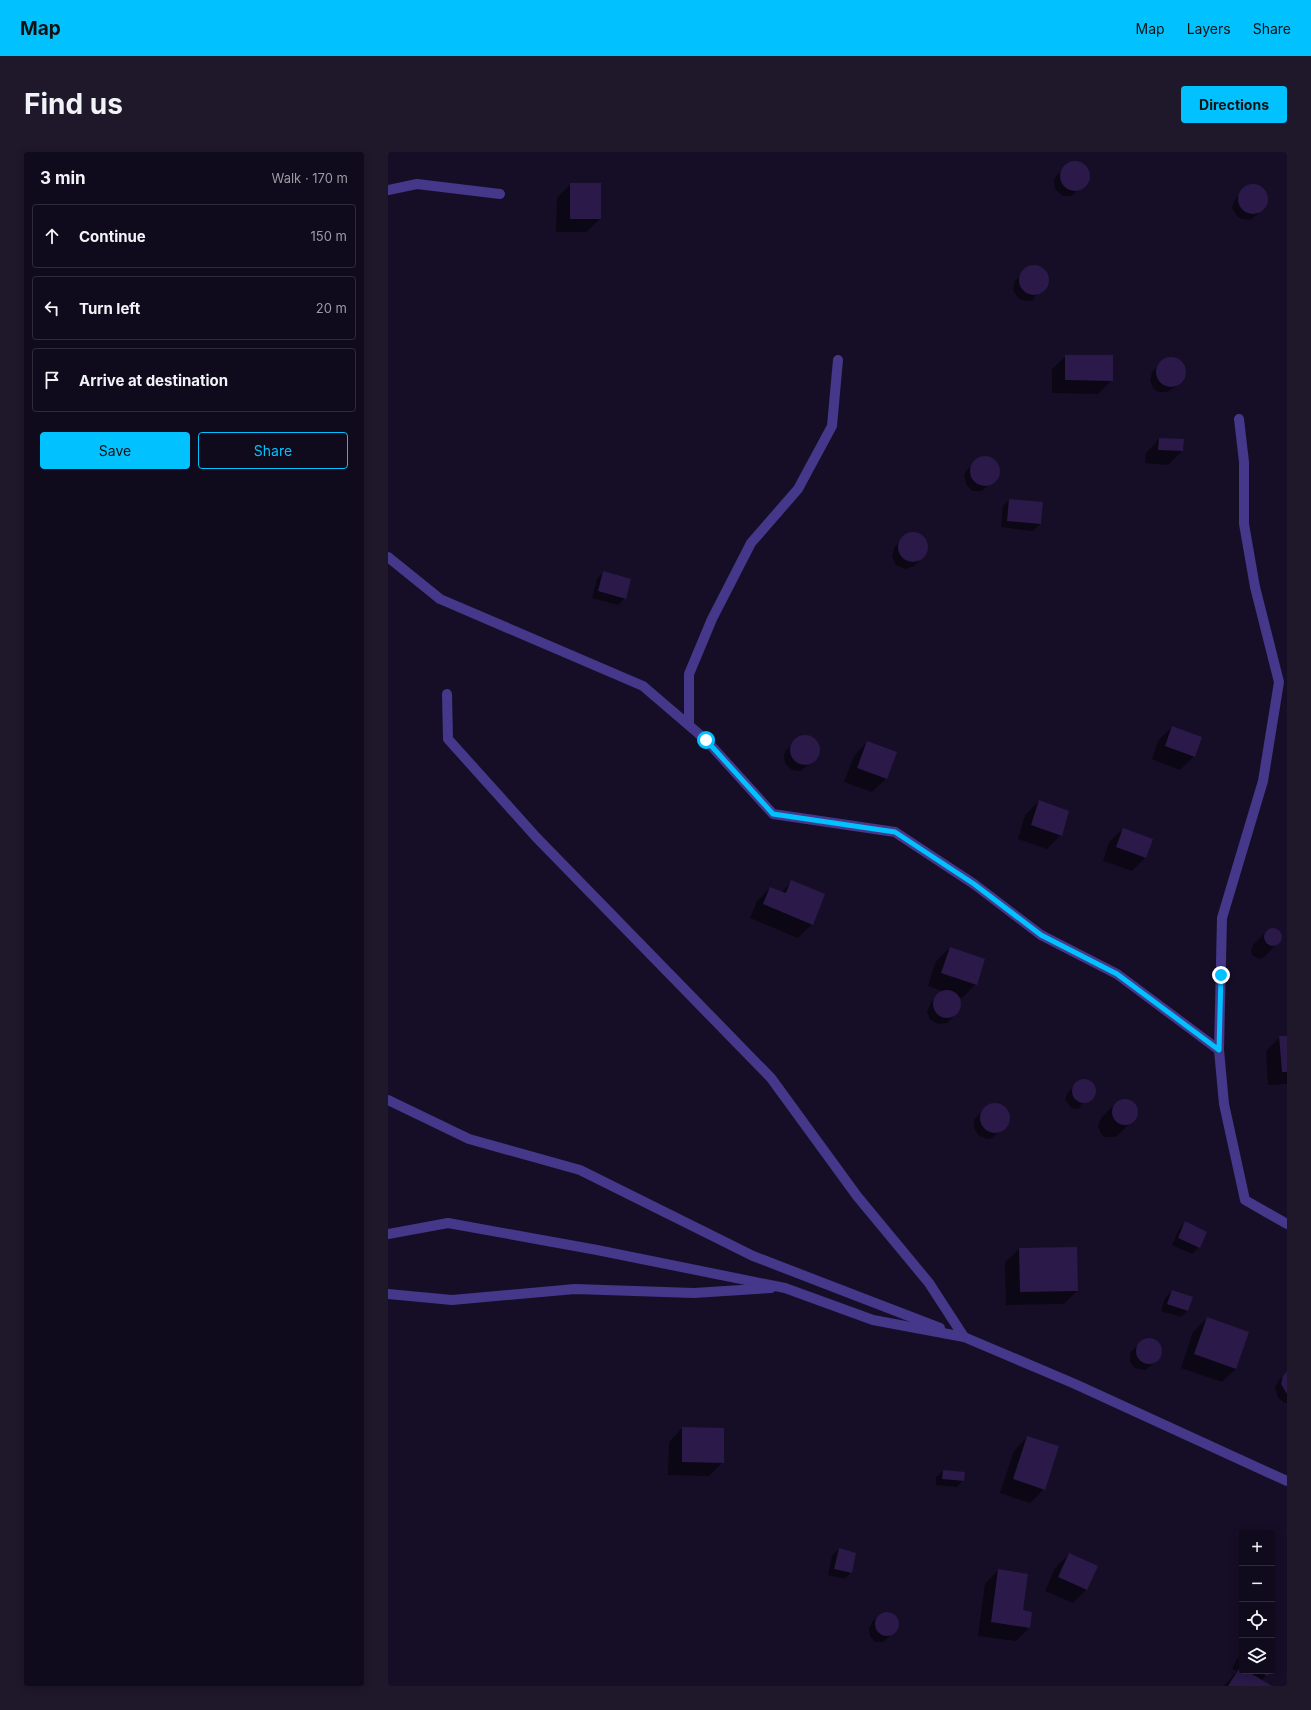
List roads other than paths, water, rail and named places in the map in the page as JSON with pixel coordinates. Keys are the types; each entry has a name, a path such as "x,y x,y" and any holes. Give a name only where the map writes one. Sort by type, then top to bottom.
{"street":[{"path":"388,190 417,184 500,194"},
{"path":"689,726 689,674 712,619 751,543 798,489 832,426 838,360"},
{"path":"1239,419 1244,462 1244,524 1255,587 1279,682 1263,781 1222,918 1219,1050 1224,1104 1245,1200 1287,1224"},
{"path":"388,557 440,599 643,686 706,740 773,814 895,832 974,884 1041,935 1117,974 1219,1050"},
{"path":"447,694 448,739 536,837 771,1078 857,1196 929,1283 964,1337"},
{"path":"388,1100 469,1139 580,1170 753,1256 964,1337 1075,1384 1287,1481"},
{"path":"388,1234 448,1223 597,1250 785,1288 873,1320 964,1337"},
{"path":"388,1294 452,1300 575,1288 694,1293 785,1288"}]}
